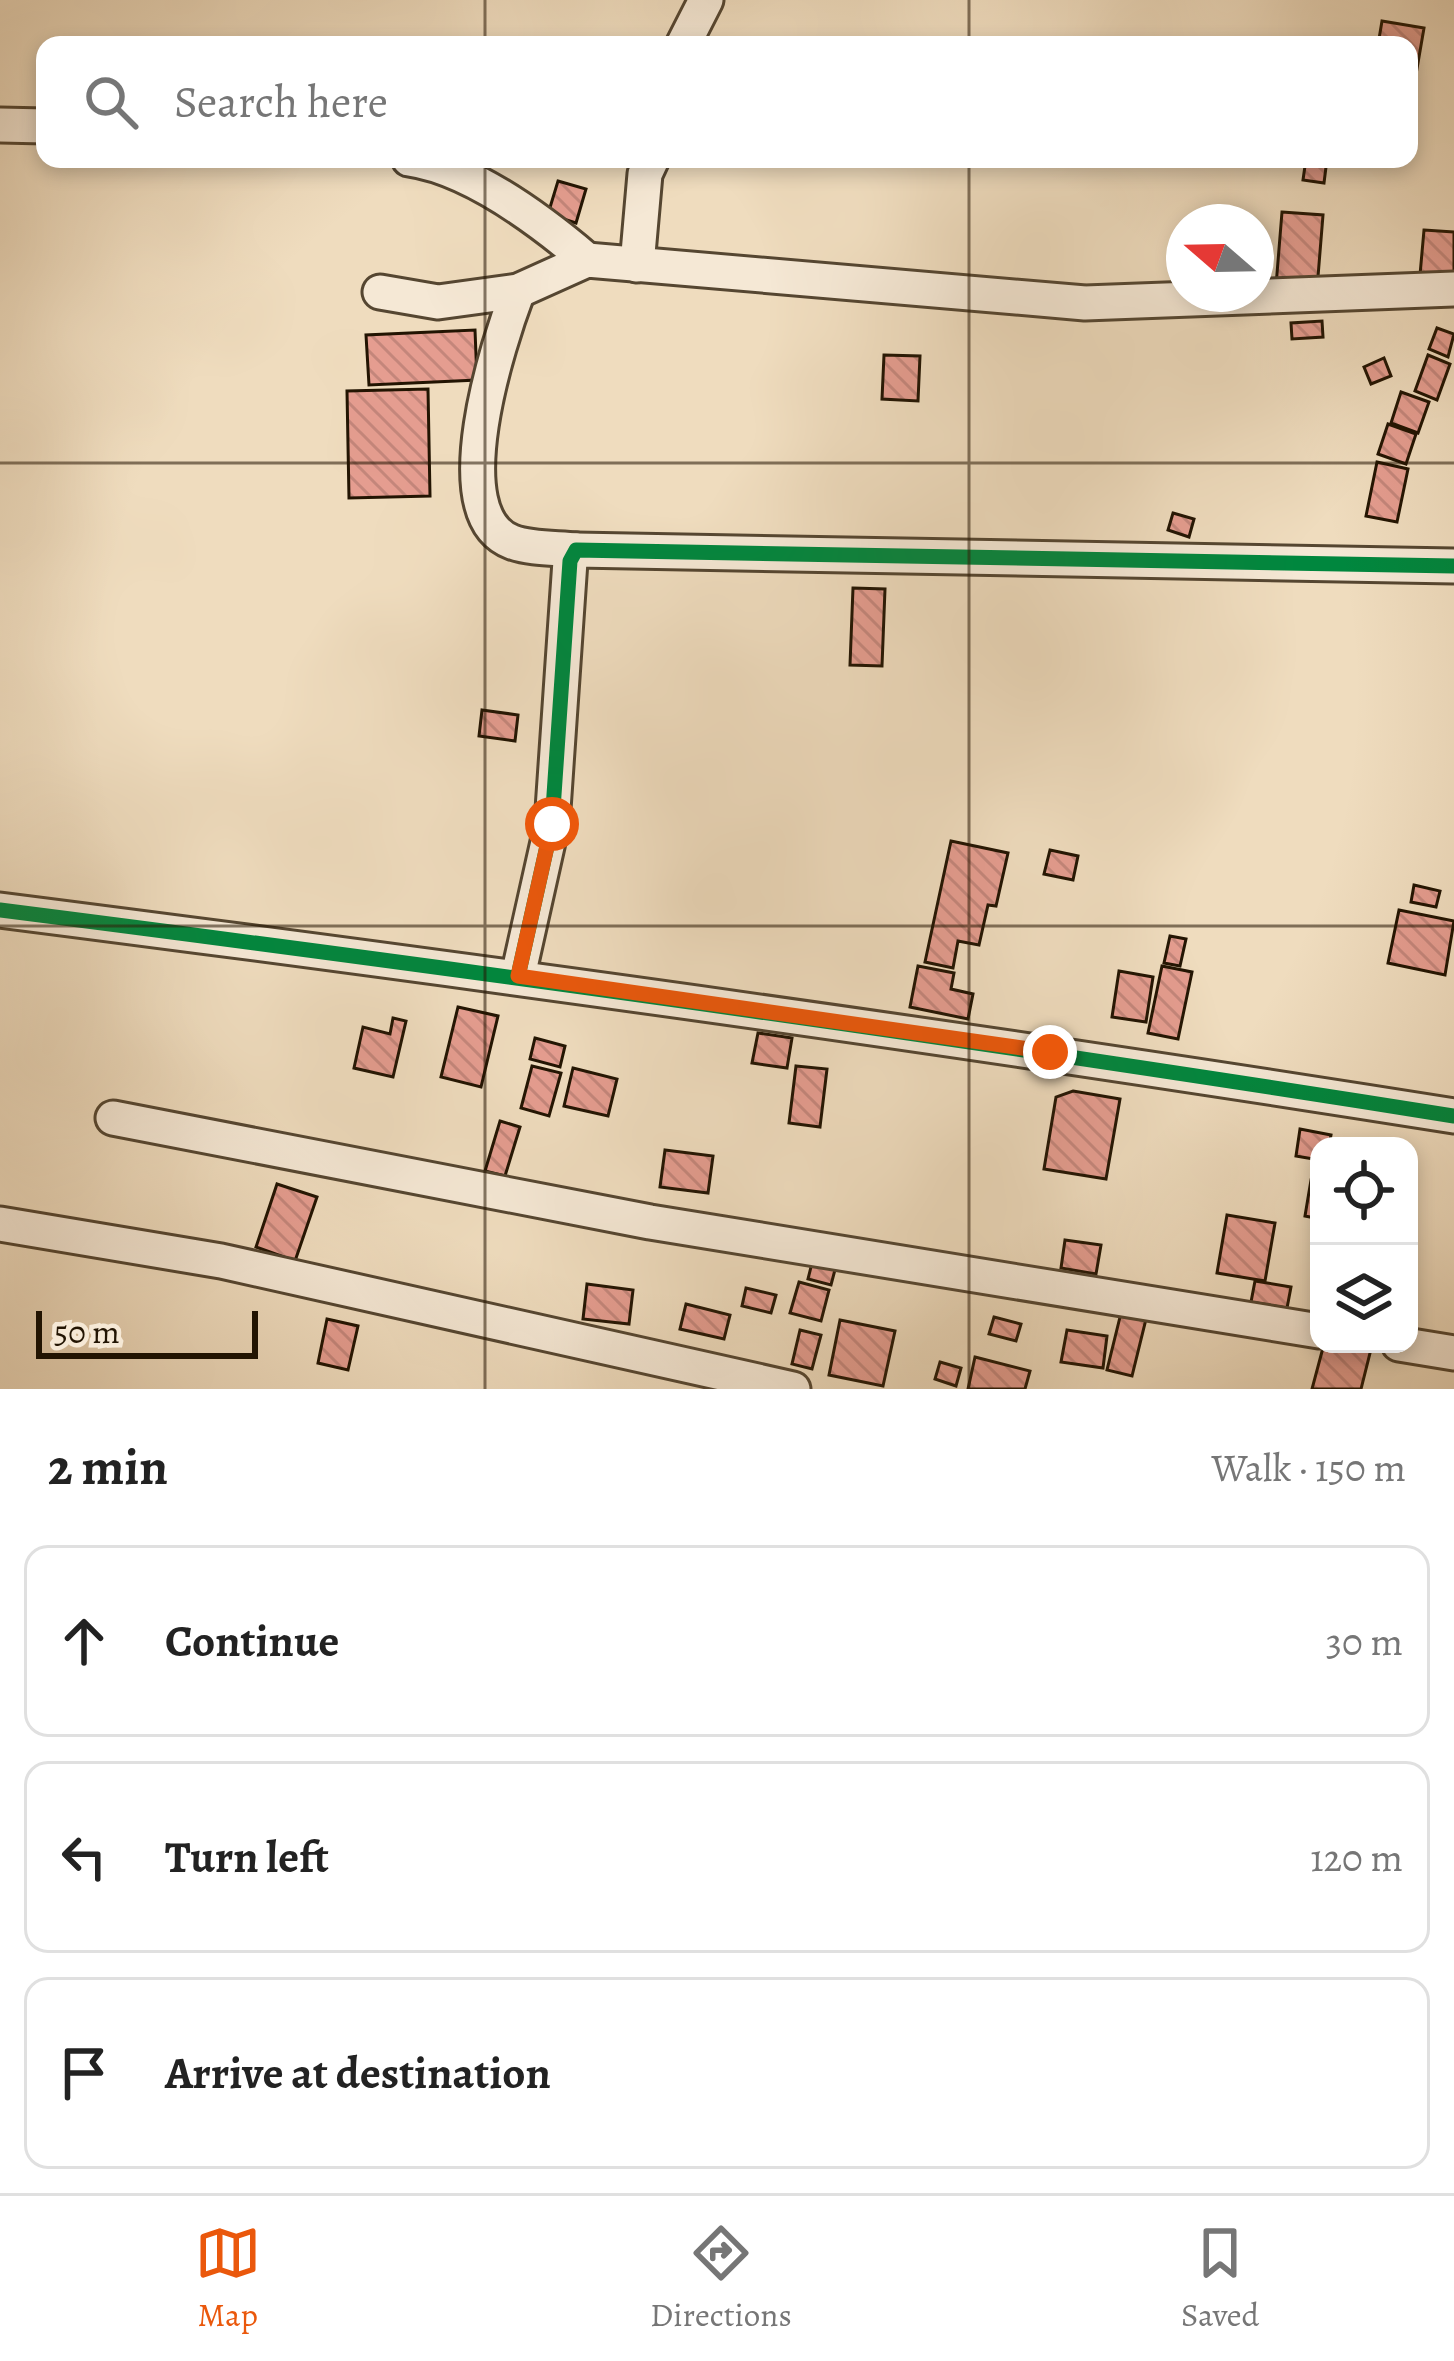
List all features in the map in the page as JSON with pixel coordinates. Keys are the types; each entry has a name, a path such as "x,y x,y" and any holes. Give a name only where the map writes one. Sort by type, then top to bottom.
{"street":[{"path":"688,36 706,0"},
{"path":"0,125 36,126"},
{"path":"443,168 538,218 586,260"},
{"path":"637,265 648,168"},
{"path":"380,292 438,302 518,291 586,260 1085,303 1454,289"},
{"path":"518,291 492,359 477,460 483,516 509,542 576,550 1454,566"},
{"path":"518,976 552,824 570,561 576,550"},
{"path":"0,910 518,976 1454,1116"},
{"path":"113,1118 650,1222 1310,1330"},
{"path":"0,1224 220,1261 794,1389"},
{"path":"1418,1347 1454,1353"}],"building":[{"path":"1382,21 1424,28 1418,63 1418,36 1380,36"},
{"path":"1305,168 1326,168 1324,183 1303,180"},
{"path":"558,181 586,189 576,223 548,214"},
{"path":"1282,212 1323,215 1317,289 1276,286"},
{"path":"1424,230 1454,232 1454,278 1420,275"},
{"path":"1322,321 1323,337 1292,339 1291,323"},
{"path":"1437,328 1454,334 1448,357 1429,349"},
{"path":"475,330 477,380 369,385 366,335"},
{"path":"884,355 920,356 918,401 882,399"},
{"path":"1428,355 1450,364 1437,400 1415,391"},
{"path":"1384,358 1391,376 1371,384 1364,367"},
{"path":"428,389 430,496 349,498 347,391"},
{"path":"1401,392 1429,402 1418,433 1391,423"},
{"path":"1388,424 1416,434 1406,464 1378,454"},
{"path":"1377,462 1408,469 1397,522 1366,516"},
{"path":"1173,513 1194,519 1189,537 1168,530"},
{"path":"853,588 885,589 882,666 850,665"},
{"path":"482,710 518,715 515,741 479,736"},
{"path":"951,841 1008,853 996,906 988,905 979,945 958,941 953,968 925,962"},
{"path":"1050,850 1078,856 1073,880 1044,874"},
{"path":"1414,885 1440,891 1436,907 1411,902"},
{"path":"1399,910 1454,921 1445,975 1388,963"},
{"path":"1170,936 1186,939 1180,966 1164,963"},
{"path":"918,966 954,973 951,989 973,994 968,1019 910,1007"},
{"path":"1162,966 1192,972 1178,1039 1148,1033"},
{"path":"1119,971 1153,977 1146,1022 1112,1017"},
{"path":"458,1007 498,1016 481,1087 441,1077"},
{"path":"393,1018 406,1021 393,1077 354,1068 363,1027 390,1034"},
{"path":"758,1033 792,1038 787,1068 752,1063"},
{"path":"535,1038 565,1046 560,1067 530,1059"},
{"path":"532,1066 561,1073 549,1116 521,1108"},
{"path":"796,1066 827,1069 820,1127 789,1123"},
{"path":"573,1068 617,1079 608,1116 564,1106"},
{"path":"1073,1091 1120,1099 1106,1179 1044,1169 1056,1097"},
{"path":"500,1121 520,1127 505,1176 485,1171"},
{"path":"1300,1129 1331,1135 1310,1137 1310,1158 1296,1156"},
{"path":"665,1150 713,1156 708,1193 660,1187"},
{"path":"277,1184 317,1197 295,1261 256,1247"},
{"path":"1227,1215 1275,1223 1265,1281 1217,1273"},
{"path":"1065,1240 1101,1245 1096,1274 1061,1268"},
{"path":"814,1255 837,1262 831,1285 808,1279"},
{"path":"1255,1281 1291,1287 1287,1308 1251,1302"},
{"path":"799,1282 829,1290 821,1321 790,1313"},
{"path":"587,1284 633,1290 629,1324 583,1319"},
{"path":"746,1288 776,1295 771,1313 742,1306"},
{"path":"686,1304 730,1315 724,1339 680,1329"},
{"path":"1121,1313 1146,1319 1132,1376 1107,1370"},
{"path":"994,1317 1021,1324 1016,1341 989,1334"},
{"path":"327,1319 358,1326 348,1370 318,1363"},
{"path":"840,1320 895,1331 883,1386 829,1375"},
{"path":"800,1330 821,1335 812,1369 792,1364"},
{"path":"1067,1330 1107,1336 1103,1368 1061,1362"},
{"path":"1322,1353 1370,1353 1361,1389 1312,1389"},
{"path":"975,1357 1030,1371 1025,1389 968,1389"},
{"path":"940,1362 961,1368 956,1386 935,1379"}],"cycle path":[{"path":"518,976 552,824 570,561 576,550 1454,566"},
{"path":"0,910 728,1007 1454,1116"}],"route":[{"path":"552,824 518,976 1050,1052"}]}
